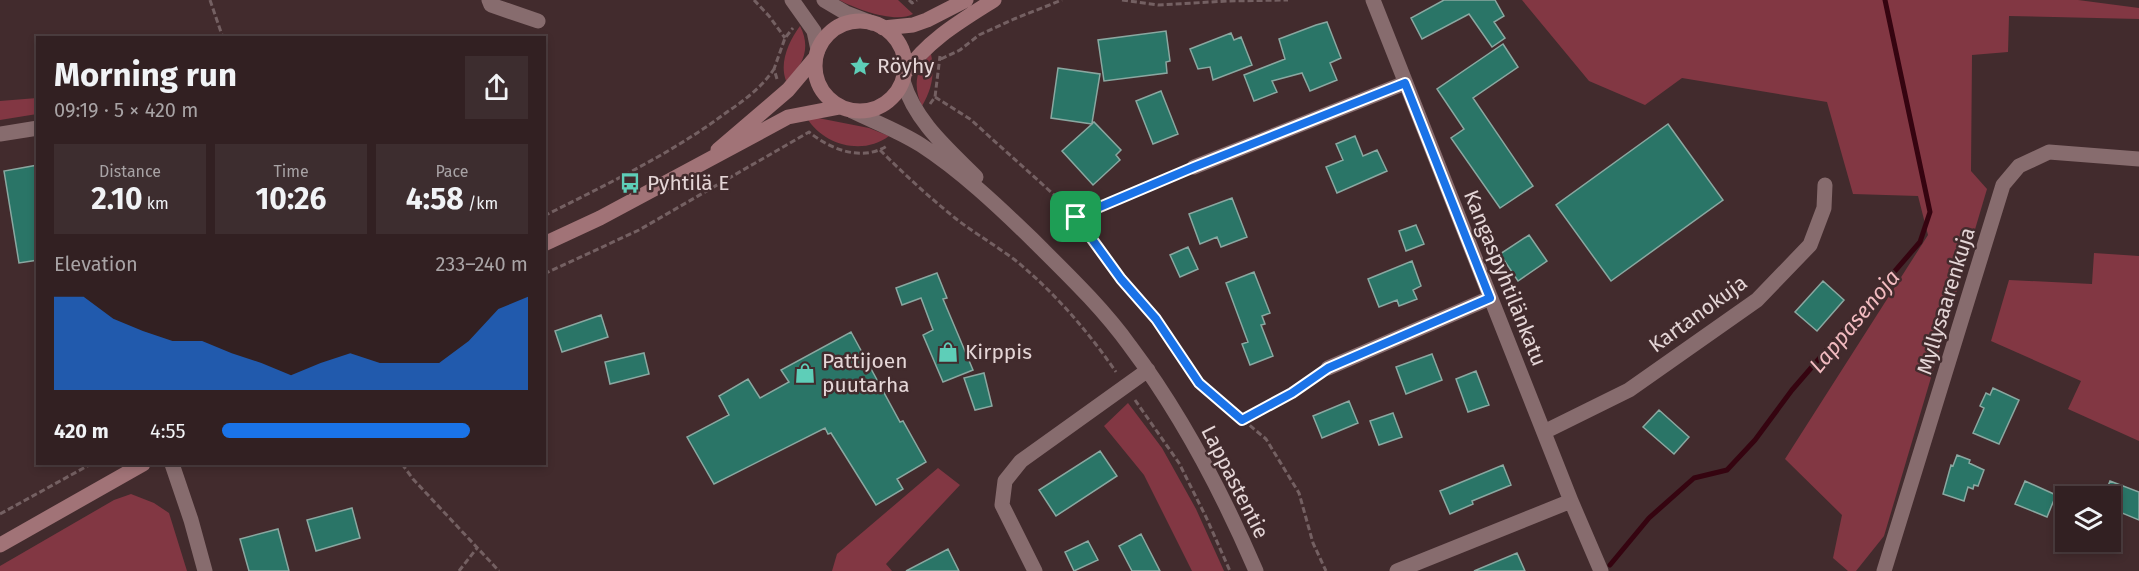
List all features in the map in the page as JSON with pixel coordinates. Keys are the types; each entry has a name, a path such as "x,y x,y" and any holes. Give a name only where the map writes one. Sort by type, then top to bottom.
{"street":[{"path":"489,0 490,5 538,21"},
{"path":"792,0 814,31 817,54 815,72 819,86 828,99 846,109"},
{"path":"824,0 894,37 901,48 904,61 903,77"},
{"path":"709,158 788,90 817,54 827,35 837,27 854,22 877,26 913,25 966,0"},
{"path":"546,243 600,218 788,117 846,109 866,111 880,107 896,93 916,57 934,40 994,0"},
{"name":"Kangaspyhtilänkatu","path":"1373,0 1571,501 1601,571"},
{"name":"Lappastentie","path":"903,77 907,96 921,118 978,179 1013,221"},
{"path":"1194,167 1405,83"},
{"name":"Lappastentie","path":"846,109 903,135 945,162 1013,221 1090,298 1148,370 1201,456 1231,514 1256,571"},
{"path":"0,134 36,128"},
{"name":"Myllysaarenkuja","path":"1884,571 2003,185 2019,166 2049,152 2139,159"},
{"name":"Kartanokuja","path":"1544,432 1629,390 1757,300 1810,245 1824,208 1825,185"},
{"path":"1328,368 1490,298"},
{"path":"1035,571 1002,505 1005,481 1021,461 1148,370"},
{"path":"0,545 141,465"},
{"path":"172,465 205,571"},
{"path":"1397,571 1571,501"}],"path":[{"path":"210,0 222,36"},
{"path":"754,0 785,38"},
{"path":"917,0 910,2 924,21"},
{"path":"941,59 960,50 979,35 1062,0"},
{"path":"1122,0 1158,5 1288,0"},
{"path":"921,118 935,96 941,59 934,40"},
{"path":"546,215 679,146 750,95 774,69"},
{"path":"935,96 970,118 1072,211 1121,279 1156,319 1199,383 1266,439 1299,493 1313,543 1326,571"},
{"path":"546,273 639,230 809,132 833,148 867,153 880,150 903,135"},
{"path":"880,150 912,182 955,218 1014,260 1074,318 1105,357 1179,463 1230,571"},
{"path":"1076,217 1194,167"},
{"path":"1242,420 1292,393 1328,368"},
{"path":"0,514 89,465"},
{"path":"403,465 413,479 499,571"},
{"path":"459,571 477,548"}],"shaded area":[{"path":"839,0 898,0 913,14 906,17 887,16 865,11"},
{"path":"1522,0 2078,0 2139,8 2139,19 2009,16 2008,52 1972,55 1971,171 1987,189 1884,536 1856,571 1848,571 1833,558 1842,515 1785,459 1928,235 1918,196 1853,194 1827,102 1682,78 1645,105 1589,81"},
{"path":"800,26 805,41 804,55 797,69 786,81 784,59 792,38"},
{"path":"931,54 932,81 922,106 917,92 917,78"},
{"path":"36,98 36,114 0,120 0,101"},
{"path":"813,117 869,128 889,136 867,145 844,145 823,135 814,127 807,118"},
{"path":"2094,253 2139,256 2139,441 2068,409 2081,381 1991,341 2009,280 2092,284"},
{"path":"1128,403 1162,448 1196,509 1224,571 1192,571 1144,475 1104,426"},
{"path":"938,468 960,485 886,564 892,571 832,571 837,554"},
{"path":"131,494 154,503 169,513 187,571 0,571 0,566 114,500"}],"building":[{"path":"1444,0 1495,0 1504,16 1494,22 1505,38 1492,47 1469,14 1422,39 1411,18"},
{"path":"1327,22 1341,58 1330,63 1337,80 1310,91 1302,73 1272,81 1277,92 1254,101 1244,75 1285,59 1279,39"},
{"path":"1166,31 1170,61 1166,62 1167,73 1104,81 1098,40"},
{"path":"1231,33 1234,40 1241,37 1252,65 1213,80 1210,67 1198,69 1190,49"},
{"path":"1503,44 1518,67 1473,98 1533,186 1500,208 1451,138 1464,129 1437,89"},
{"path":"1058,68 1100,74 1092,123 1094,122 1121,150 1116,155 1120,160 1093,185 1062,151 1092,124 1051,118"},
{"path":"1161,91 1178,134 1153,144 1136,101"},
{"path":"1668,124 1723,200 1611,281 1556,205"},
{"path":"1355,136 1363,156 1377,150 1387,171 1337,193 1326,167 1343,160 1336,144"},
{"path":"36,165 36,260 19,263 4,171"},
{"path":"1232,198 1247,237 1221,247 1217,237 1200,244 1189,214"},
{"path":"1416,225 1424,244 1406,251 1399,231"},
{"path":"1529,235 1547,261 1518,281 1500,254"},
{"path":"1188,247 1198,269 1180,277 1170,255"},
{"path":"1412,261 1421,286 1413,290 1417,299 1399,306 1397,300 1379,307 1368,279"},
{"path":"1254,272 1270,313 1262,316 1265,324 1261,325 1273,356 1250,365 1242,344 1248,342 1226,283"},
{"path":"937,273 947,298 943,299 973,370 943,382 923,335 933,330 921,298 902,305 896,288"},
{"path":"1823,281 1844,300 1817,331 1795,312"},
{"path":"601,315 608,337 562,352 555,331"},
{"path":"851,332 900,422 903,421 926,462 897,479 903,489 876,505 831,433 828,434 825,428 714,484 687,437 729,415 719,396 748,379 760,398 789,382 781,370"},
{"path":"644,353 649,374 610,384 605,362"},
{"path":"1432,354 1442,380 1406,394 1396,367"},
{"path":"1476,371 1489,405 1468,412 1456,379"},
{"path":"984,373 992,406 975,410 964,378"},
{"path":"1993,388 2019,400 1999,444 1973,433 1984,408 1980,406 1986,393 1990,395"},
{"path":"1349,401 1358,423 1322,438 1313,416"},
{"path":"1659,410 1689,437 1674,454 1643,427"},
{"path":"1393,413 1402,437 1379,445 1370,421"},
{"path":"1100,451 1117,476 1056,516 1039,490"},
{"path":"1957,455 1970,460 1969,463 1984,470 1978,486 1974,485 1973,489 1968,487 1964,501 1943,494 1951,465 1953,466"},
{"path":"1503,465 1511,485 1472,501 1473,504 1450,514 1440,491"},
{"path":"2025,481 2055,495 2047,517 2015,504"},
{"path":"2110,481 2139,492 2139,520 2121,513 2121,486 2108,486"},
{"path":"352,508 360,538 316,551 307,520"},
{"path":"278,529 289,571 249,571 240,539"},
{"path":"1141,534 1160,571 1132,571 1119,546"},
{"path":"1088,541 1098,560 1074,571 1065,552"},
{"path":"948,549 959,571 906,571"},
{"path":"1517,553 1525,571 1474,571"}],"waterway":[{"name":"Lappasenoja","path":"1610,565 1649,518 1694,478 1727,470 1755,440 1792,390 1920,242 1930,212 1885,0"}],"place":[{"name":"Röyhy","path":"860,66"},
{"name":"Pyhtilä E","path":"630,183"},
{"name":"Kirppis","path":"948,352"},
{"name":"Pattijoen puutarha","path":"805,373"}],"route":[{"path":"1405,83 1490,298 1328,368 1292,393 1242,420 1199,383 1156,319 1121,279 1076,217 1405,83"}]}
